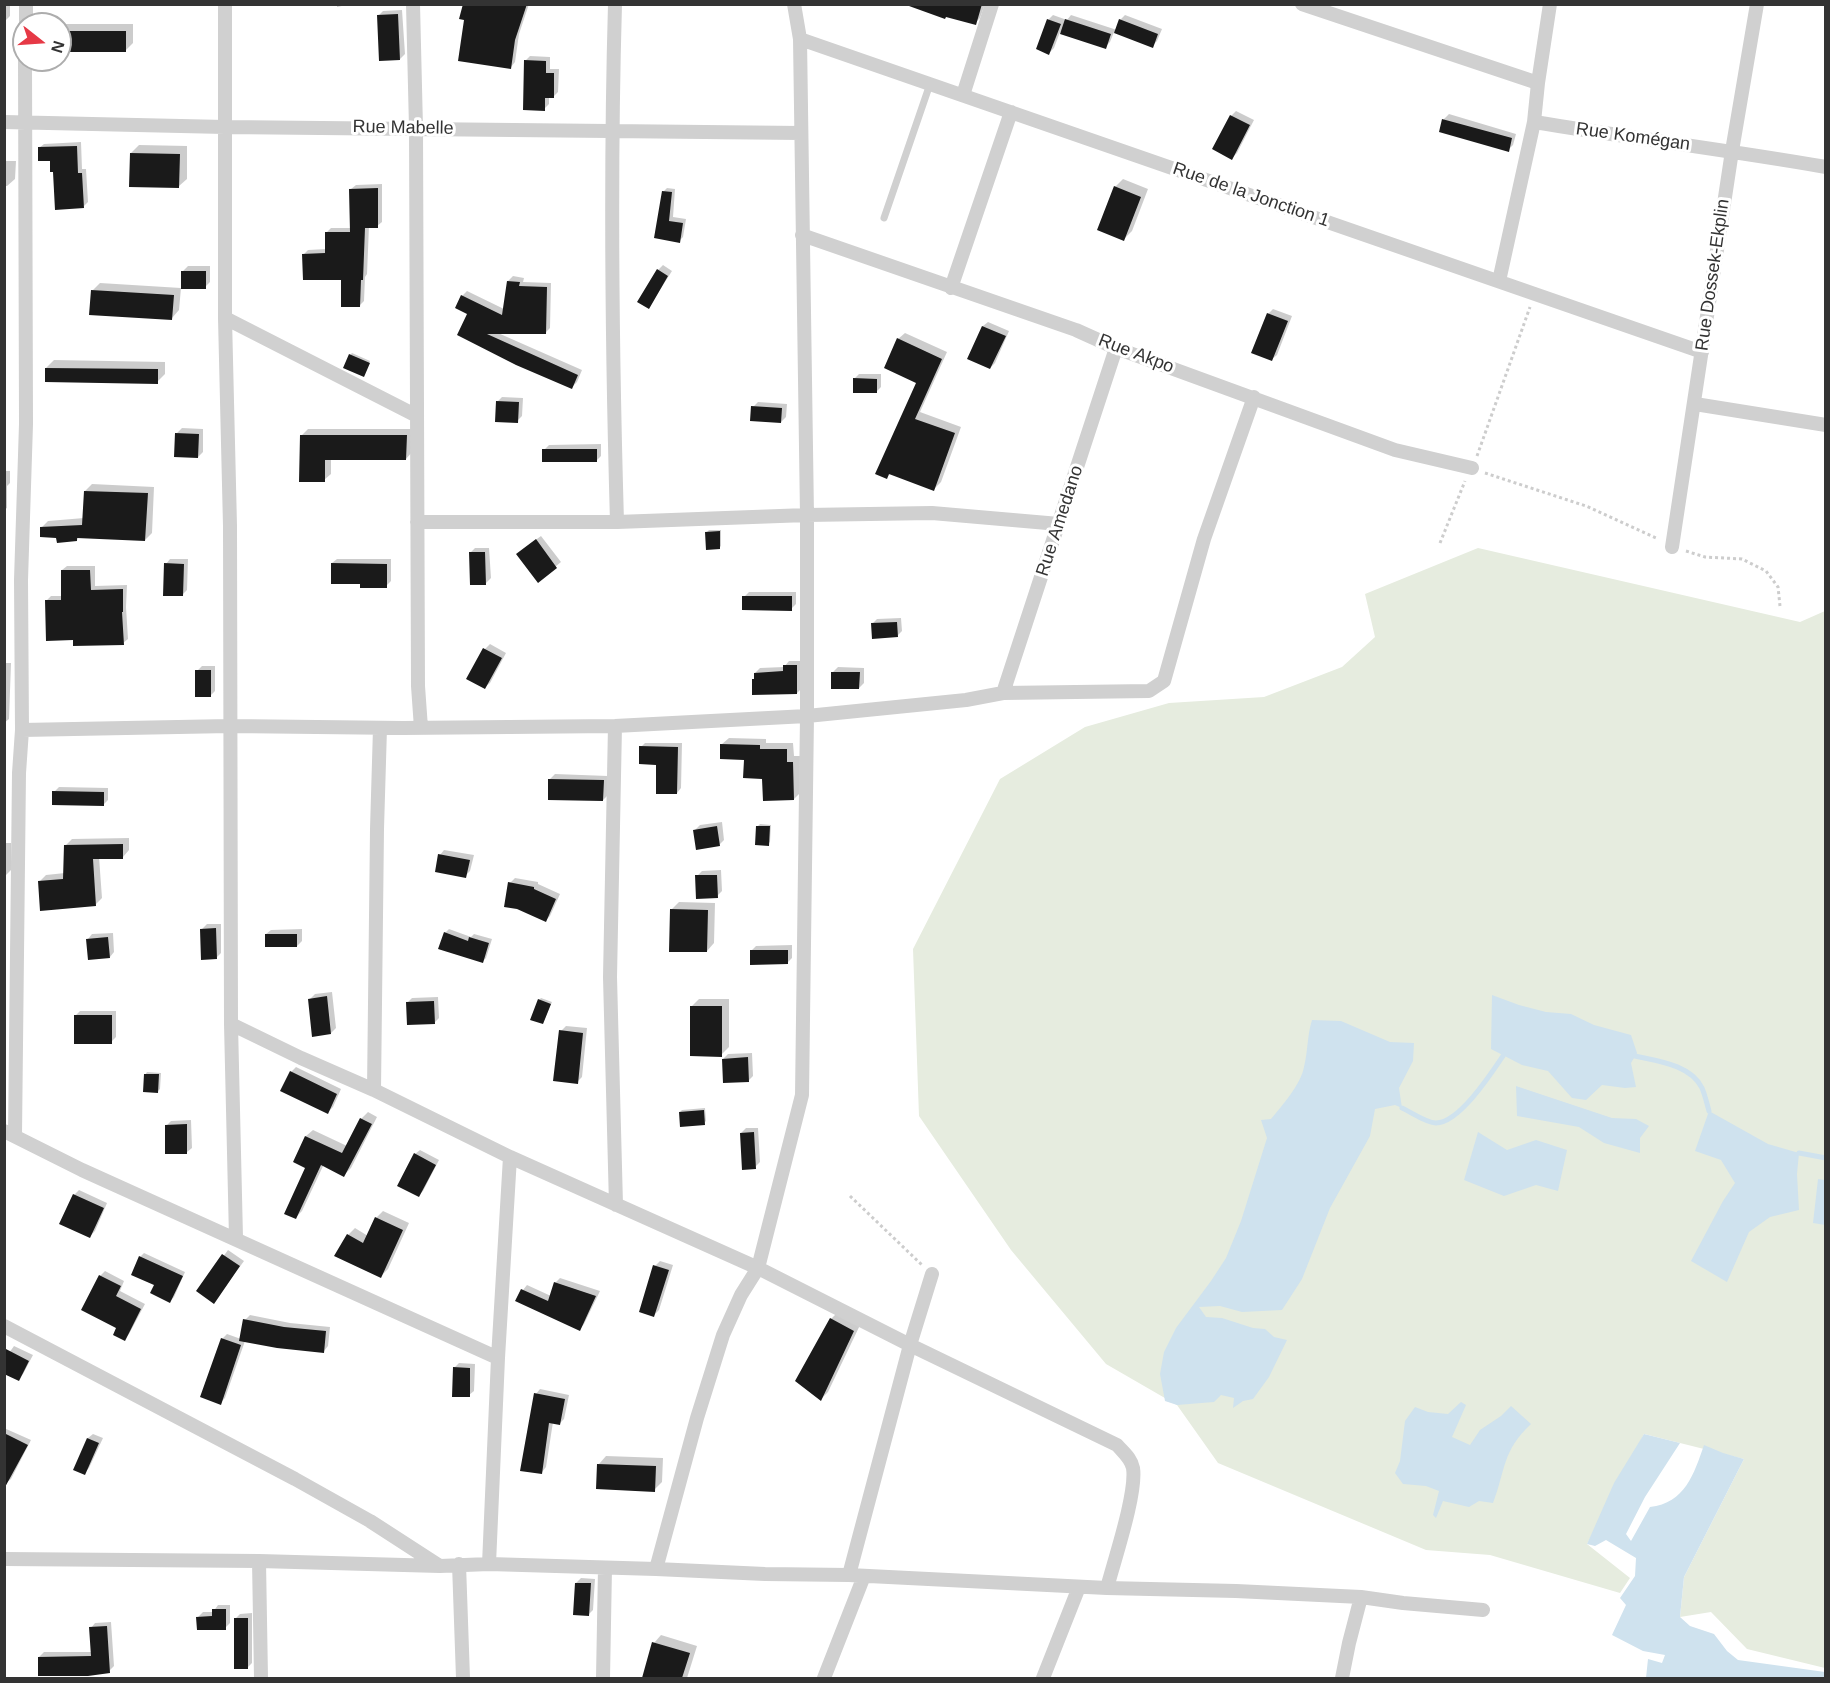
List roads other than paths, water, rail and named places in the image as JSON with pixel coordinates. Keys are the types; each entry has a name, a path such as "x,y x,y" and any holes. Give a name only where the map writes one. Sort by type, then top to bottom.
{"street":[{"path":"225,4 225,318 230,526 231,1024 236,1238"},
{"path":"413,4 416,128 418,686 421,728"},
{"path":"615,4 611,132 612,330 617,522"},
{"path":"656,1569 697,1418 723,1335 741,1295 758,1268 802,1095 807,515 800,39 794,4"},
{"path":"963,95 992,4"},
{"path":"1302,4 1538,83"},
{"path":"1499,281 1534,122 1550,4"},
{"name":"Rue Dossek-Ekplin","path":"1672,547 1732,151 1757,4"},
{"name":"Rue de la Jonction 1","path":"800,39 1702,352"},
{"path":"25,72 26,424 21,580 22,730 10,1133 82,1170 498,1358"},
{"path":"951,288 1011,112"},
{"name":"Rue Mabelle","path":"4,122 225,128 801,133"},
{"name":"Rue Komégan","path":"1534,122 1826,167"},
{"name":"Rue Akpo","path":"802,235 1076,330 1116,348 1395,450 1472,468"},
{"path":"225,318 417,416"},
{"name":"Rue Amedano","path":"1003,693 1116,348"},
{"path":"22,730 230,726 380,728 615,726 807,716 966,700 1003,693 1149,691 1164,681 1204,539 1254,397"},
{"path":"1695,404 1826,424"},
{"path":"417,522 617,522 932,513 1059,524"},
{"path":"615,726 610,977 616,1205"},
{"path":"374,1090 380,728"},
{"path":"4,774 19,773"},
{"path":"231,1024 374,1090 510,1157 758,1268 910,1345 1117,1445 1130,1460 1133,1471 1132,1489 1107,1588"},
{"path":"489,1564 510,1157"},
{"path":"849,1575 910,1345 932,1274"},
{"path":"4,1326 295,1479 370,1521 440,1566"},
{"path":"4,1548 25,1558"},
{"path":"4,1559 259,1561 440,1566 489,1564 849,1575 1079,1587 1361,1597 1483,1610"},
{"path":"259,1561 261,1678"},
{"path":"459,1564 463,1678"},
{"path":"603,1678 605,1568"},
{"path":"824,1678 864,1576"},
{"path":"1043,1678 1079,1587"},
{"path":"1342,1678 1361,1597"}],"lane":[{"path":"884,218 930,84"}],"water":[{"path":"1492,995 1546,1012 1571,1014 1594,1025 1631,1035 1637,1053 1631,1063 1636,1087 1602,1085 1586,1100 1572,1098 1548,1071 1522,1065 1491,1049"},
{"path":"1312,1020 1341,1021 1390,1042 1414,1043 1413,1061 1399,1088 1402,1108 1395,1105 1375,1109 1370,1136 1330,1208 1302,1279 1282,1310 1242,1312 1220,1306 1199,1307 1206,1317 1222,1318 1253,1328 1265,1329 1274,1337 1287,1340 1269,1377 1253,1399 1243,1401 1233,1408 1234,1398 1221,1395 1214,1402 1177,1405 1165,1401 1160,1374 1164,1352 1176,1328 1226,1258 1241,1221 1267,1138 1261,1120 1271,1119 1299,1080 1305,1061"},
{"path":"1516,1086 1612,1118 1636,1119 1649,1126 1640,1138 1640,1153 1604,1143 1579,1127 1517,1116"},
{"path":"1709,1111 1768,1144 1799,1153 1797,1174 1799,1210 1770,1217 1749,1232 1727,1282 1691,1261 1735,1183 1721,1160 1695,1151"},
{"path":"1478,1132 1507,1150 1536,1140 1567,1150 1558,1191 1536,1185 1504,1196 1464,1180"},
{"path":"1818,1179 1825,1180 1825,1225 1813,1223"},
{"path":"1461,1402 1466,1405 1452,1437 1470,1445 1480,1430 1511,1406 1531,1424 1510,1452 1493,1503 1479,1501 1469,1507 1443,1501 1436,1518 1433,1515 1439,1491 1426,1486 1403,1484 1395,1473 1400,1461 1405,1421 1415,1407 1428,1412 1448,1414"},
{"path":"1644,1434 1680,1443 1645,1497 1626,1534 1631,1541 1650,1507 1672,1500 1680,1493 1692,1476 1704,1445 1744,1459 1684,1577 1680,1617 1690,1626 1714,1634 1727,1651 1738,1660 1825,1672 1825,1678 1646,1678 1648,1659 1662,1663 1665,1655 1643,1651 1612,1635 1626,1605 1620,1598 1635,1576 1636,1558 1606,1540 1595,1546 1587,1544 1614,1483"}],"waterway":[{"path":"1402,1108 1432,1123 1445,1121 1464,1107 1474,1096 1503,1056"},
{"path":"1635,1056 1673,1065 1690,1074 1702,1088 1709,1111"},
{"path":"1799,1153 1826,1158"}]}
